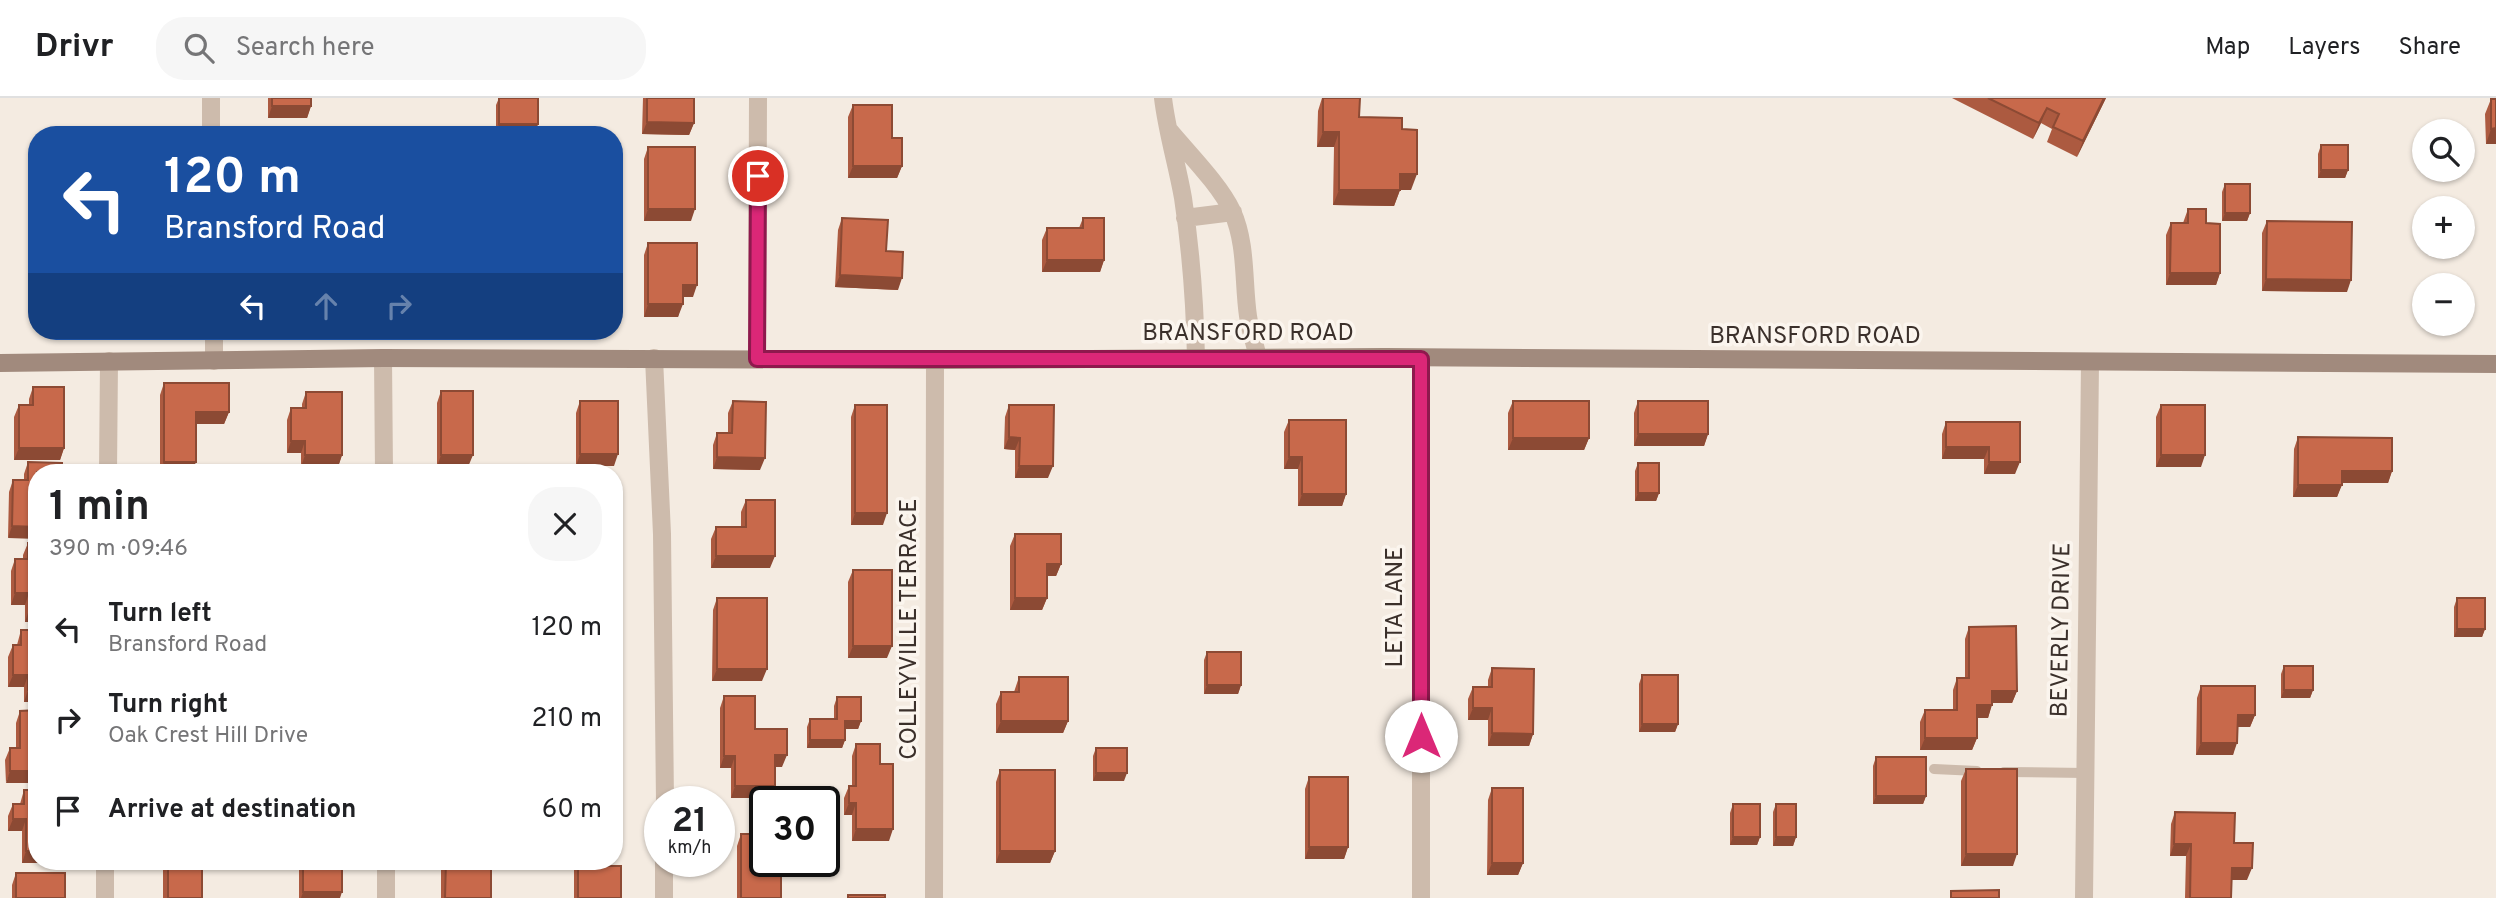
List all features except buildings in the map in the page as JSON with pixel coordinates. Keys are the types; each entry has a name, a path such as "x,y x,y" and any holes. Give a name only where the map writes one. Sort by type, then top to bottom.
{"street":[{"path":"211,98 211,126"},
{"path":"757,359 758,98"},
{"path":"1163,98 1185,218 1195,296 1196,359"},
{"path":"1167,128 1233,212 1246,278 1248,317 1258,358"},
{"path":"1185,218 1233,212"},
{"path":"214,340 214,360"},
{"path":"383,358 384,464"},
{"name":"BRANSFORD ROAD","path":"0,363 383,358 1258,358 2496,364"},
{"path":"654,358 662,534 664,786"},
{"name":"LETA LANE","path":"1421,359 1421,898"},
{"name":"COLLEYVILLE TERRACE","path":"934,898 936,360"},
{"path":"108,464 109,361"},
{"name":"BEVERLY DRIVE","path":"2084,898 2090,363"},
{"path":"105,870 105,898"},
{"path":"386,870 386,898"},
{"path":"664,877 664,898"}],"lane":[{"path":"1934,769 2085,773"}],"route":[{"path":"758,176 757,359 1421,359 1421,736"}]}
